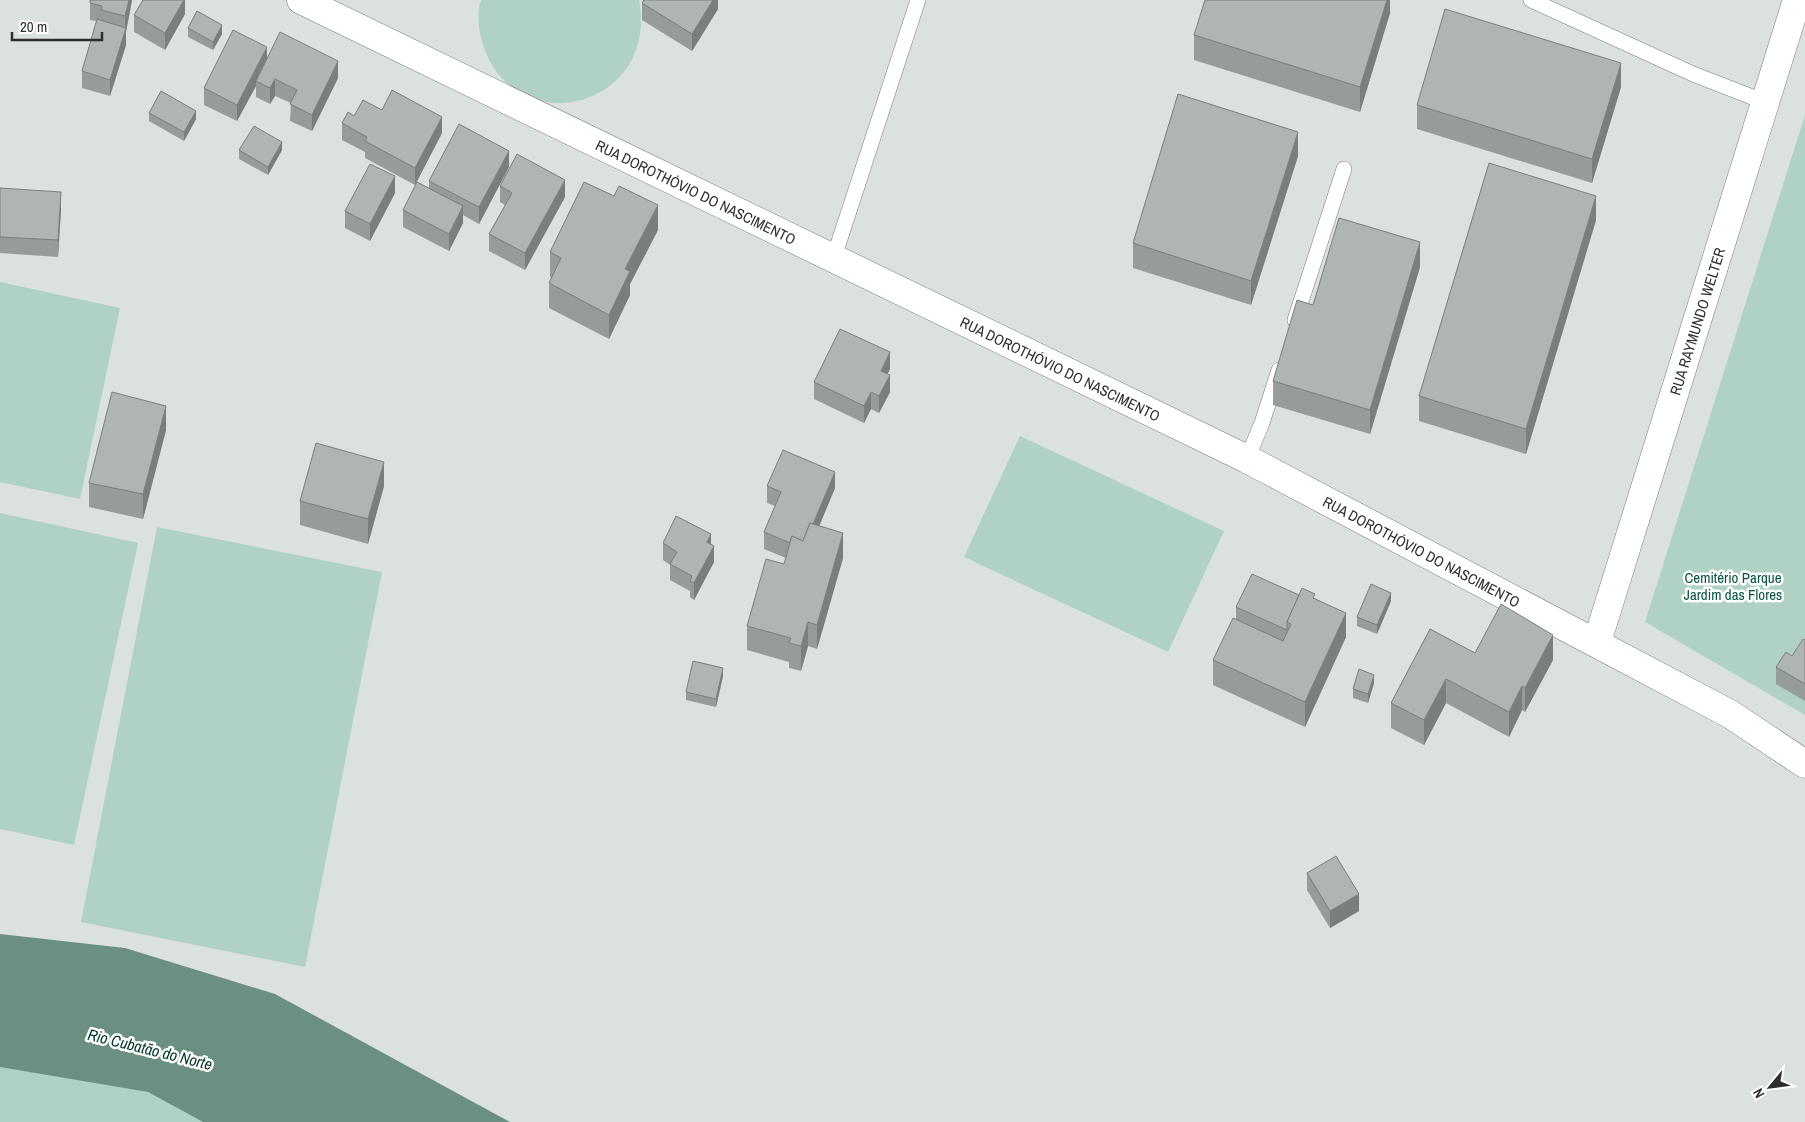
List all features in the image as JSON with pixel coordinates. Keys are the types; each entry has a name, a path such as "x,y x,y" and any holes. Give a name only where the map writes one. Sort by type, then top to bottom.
{"street":[{"name":"RUA DOROTHÓVIO DO NASCIMENTO","path":"301,0 833,260 1247,459 1597,642 1730,714 1805,764"},
{"name":"RUA RAYMUNDO WELTER","path":"1597,642 1797,0"}],"lane":[{"path":"833,260 918,0"},
{"path":"1532,0 1693,74 1765,102"},
{"path":"1290,338 1344,169"},
{"path":"1247,459 1262,422 1283,357"}],"green space":[{"path":"481,0 639,0 639,37 628,66 608,87 582,100 553,103 525,96 501,78 482,42 478,18"},
{"name":"Cemitério Parque Jardim das Flores","path":"1805,115 1805,715 1645,622"},
{"path":"0,282 120,308 80,499 0,482"},
{"path":"1020,436 1224,531 1168,652 964,557"},
{"path":"0,513 138,543 74,845 0,829"},
{"path":"157,527 382,572 305,967 81,922"},
{"path":"5,1066 148,1092 203,1122 0,1122 0,1067"}],"water":[{"name":"Rio Cubatão do Norte","path":"0,934 125,948 275,994 510,1122 203,1122 148,1092 0,1067"}],"building":[{"path":"90,0 129,0 125,16 101,10 102,6 90,3"},
{"path":"143,0 184,0 165,33 134,15"},
{"path":"644,0 713,0 692,34 642,3"},
{"path":"1205,0 1387,0 1360,87 1194,35"},
{"path":"1445,9 1621,63 1592,159 1417,105"},
{"path":"197,11 222,25 213,42 188,28"},
{"path":"97,19 126,28 110,80 82,71"},
{"path":"233,30 267,47 237,105 204,88"},
{"path":"280,32 338,61 312,115 290,104 297,90 275,79 270,88 256,81"},
{"path":"392,90 442,117 415,168 365,141 367,137 342,123 348,112 354,116 363,100 382,110"},
{"path":"161,91 196,111 184,132 149,113"},
{"path":"1178,94 1298,132 1251,281 1133,243"},
{"path":"459,124 509,151 479,207 429,181"},
{"path":"254,126 282,142 268,167 239,150"},
{"path":"517,154 565,180 525,253 489,234 512,193 500,186"},
{"path":"1489,163 1596,196 1526,429 1419,396"},
{"path":"370,164 395,176 370,224 345,211"},
{"path":"417,182 463,206 449,234 403,210"},
{"path":"584,182 614,196 619,186 658,205 625,269 630,271 609,315 549,283 561,258 550,252"},
{"path":"0,188 61,192 58,240 0,237"},
{"path":"1339,218 1420,242 1370,410 1273,381 1297,300 1313,305"},
{"path":"840,329 890,352 881,371 890,375 879,396 871,392 864,406 814,382"},
{"path":"112,392 166,406 143,494 89,483"},
{"path":"316,443 384,462 368,519 300,501"},
{"path":"783,450 835,472 813,524 810,523 803,541 792,536 790,543 764,532 781,492 767,486"},
{"path":"676,516 711,534 707,542 714,546 694,583 690,581 692,576 670,564 677,552 663,543"},
{"path":"810,523 843,533 817,625 808,622 801,646 789,643 791,638 747,626 766,559 784,564 792,536 803,541"},
{"path":"1252,574 1299,595 1287,622 1287,630 1236,607"},
{"path":"1371,584 1391,593 1377,625 1357,617"},
{"path":"1302,588 1315,594 1313,598 1346,613 1305,702 1213,660 1233,618 1283,641 1291,624 1287,622"},
{"path":"1501,604 1553,635 1525,688 1522,686 1509,712 1446,679 1424,720 1391,703 1430,629 1475,653"},
{"path":"1803,639 1805,640 1805,684 1776,667 1786,652 1792,656"},
{"path":"693,661 723,668 716,699 686,692"},
{"path":"1359,669 1374,675 1368,694 1353,689"},
{"path":"1336,856 1359,894 1330,911 1307,873"}]}
